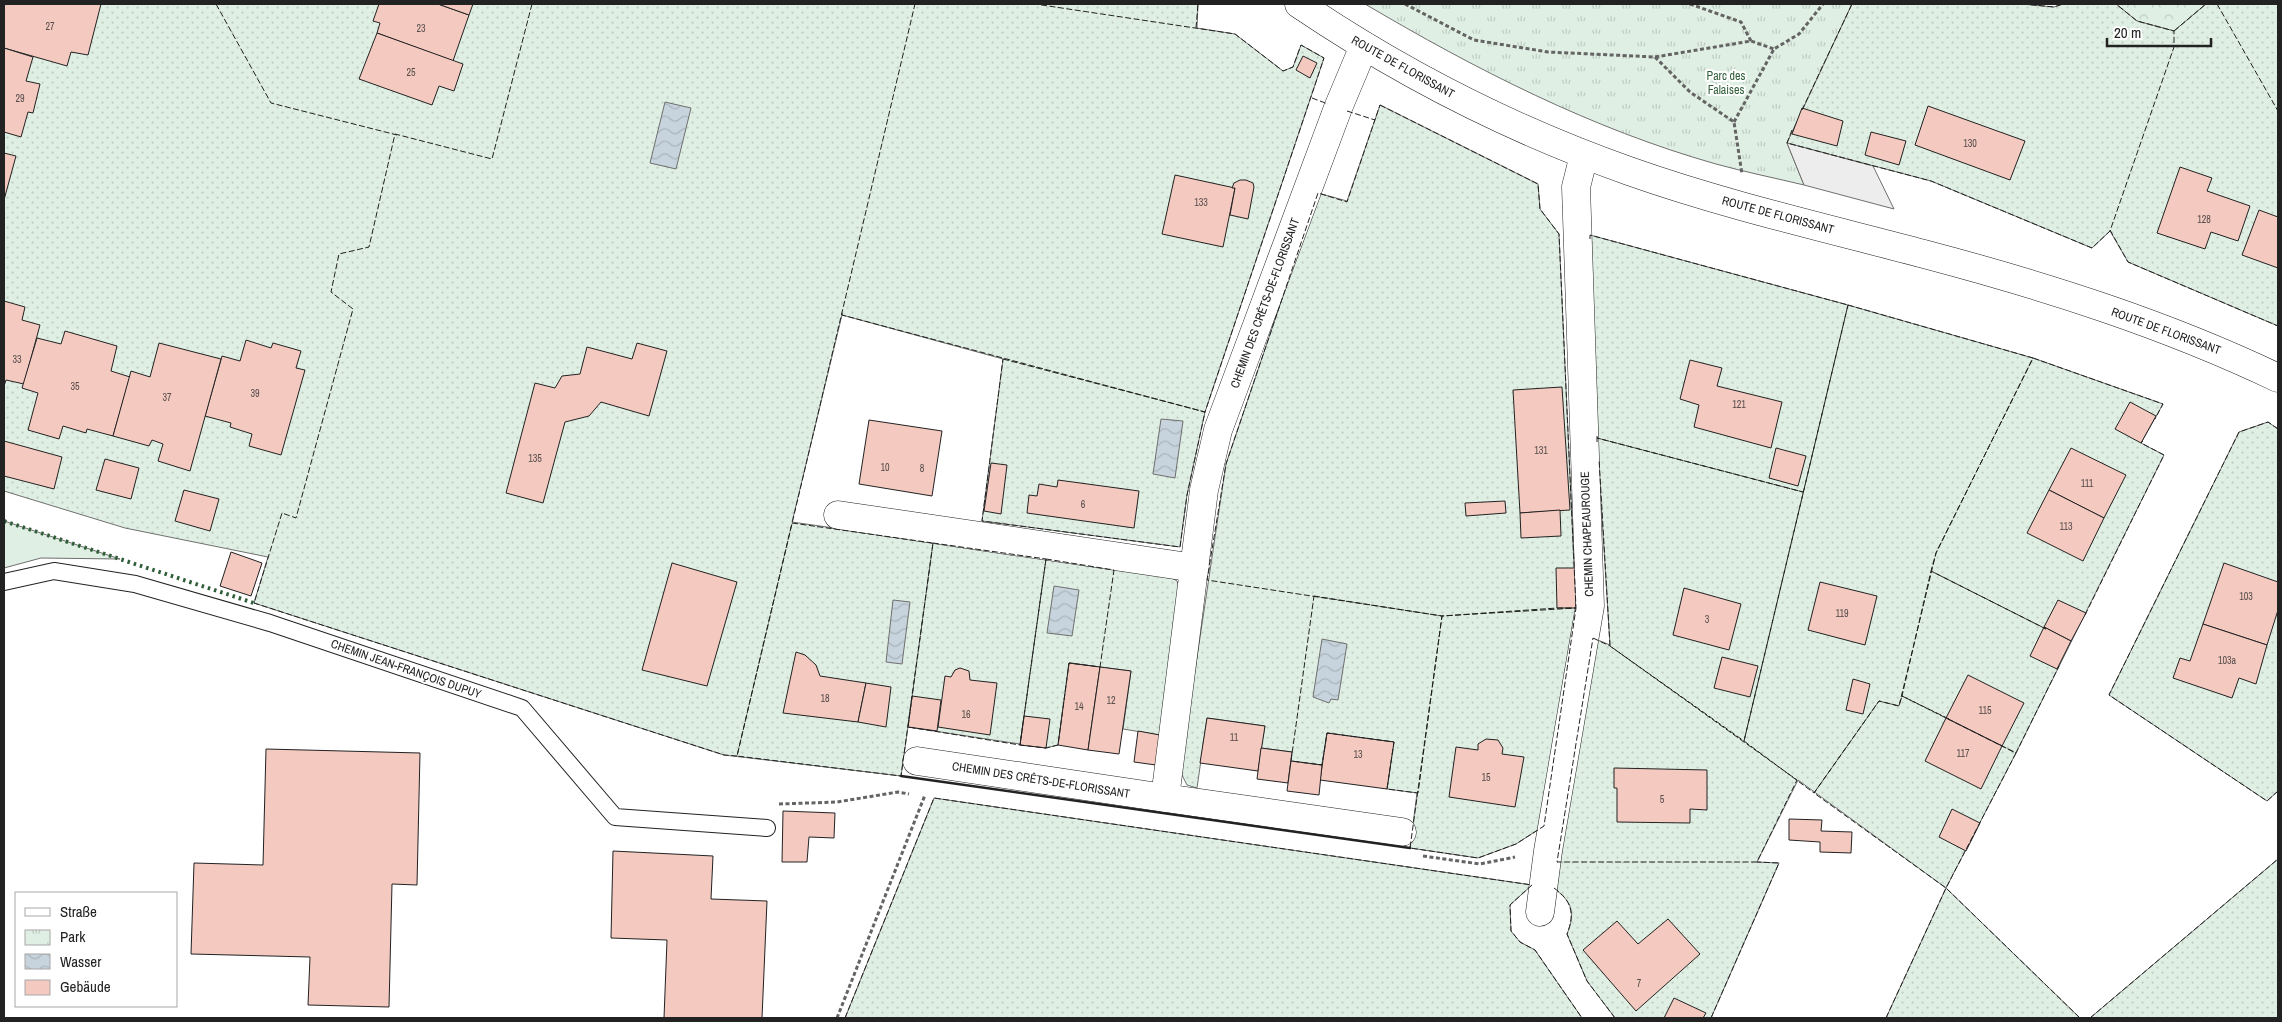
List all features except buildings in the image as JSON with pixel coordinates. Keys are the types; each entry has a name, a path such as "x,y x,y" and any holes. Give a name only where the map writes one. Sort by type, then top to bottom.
{"street":[{"name":"ROUTE DE FLORISSANT","path":"1300,4 1364,46 1469,103 1584,154 1638,174 1734,204 2056,291 2229,354 2278,378"},
{"name":"CHEMIN DES CRÊTS-DE-FLORISSANT","path":"1165,798 1196,568 1204,490 1218,430 1338,108 1364,46"},
{"name":"CHEMIN CHAPEAUROUGE","path":"1540,912 1548,851 1590,606 1576,187 1584,154"},
{"path":"838,516 1196,568"},
{"name":"CHEMIN DES CRÊTS-DE-FLORISSANT","path":"917,761 1402,832"}],"lane":[{"name":"CHEMIN JEAN-FRANÇOIS DUPUY","path":"4,582 54,571 135,584 270,623 522,708 615,817 767,828"}],"path":[{"path":"1405,4 1474,40 1548,52 1655,56 1751,41 1774,49"},
{"path":"1690,4 1740,22 1751,41"},
{"path":"1734,204 1742,175 1734,122 1774,49 1799,34 1823,4"},
{"path":"1655,56 1690,92 1734,122"},
{"path":"767,828 770,804 837,802 898,792 925,795 837,1018"}],"green space":[{"path":"4,4 1198,4 1197,28 1235,34 1283,71 1293,67 1301,45 1324,58 1205,412 1187,495 1180,547 982,521 1003,359 842,315 792,522 1169,576 1177,581 1180,589 1160,735 1123,729 1131,671 1070,663 1058,745 1046,748 908,727 901,776 724,755 254,603 268,557 125,528 4,491"},
{"name":"Parc des Falaises","path":"1365,4 1852,4 1787,143 1804,185 1727,167 1670,150 1579,115 1449,52"},
{"path":"1852,4 2022,4 2054,7 2063,4 2116,4 2137,21 2174,31 2206,4 2278,4 2278,326 2128,262 2110,231 2092,248 1931,181 1787,143"},
{"path":"2116,4 2206,4 2174,31 2137,21"},
{"path":"1380,105 1538,184 1540,209 1559,234 1576,608 1544,826 1516,844 1478,858 1410,848 1417,793 1387,789 1393,742 1327,733 1322,765 1291,761 1292,752 1261,748 1265,726 1207,718 1197,788 1187,785 1180,771 1226,464 1318,193 1347,201"},
{"path":"1590,235 1848,305 2033,358 2163,404 2141,443 2164,455 2016,753 1946,888 1798,780 1757,862 1779,863 1711,1018 1615,1018 1587,981 1567,934 1572,913 1568,902 1553,888 1593,638 1610,645 1597,438"},
{"path":"2268,422 2278,429 2278,791 2267,801 2109,695 2239,432"},
{"path":"4,521 120,559 41,558 4,568"},
{"path":"934,798 1532,885 1510,905 1511,931 1520,942 1535,950 1582,1018 845,1018"},
{"path":"2278,859 2278,1018 2090,1018"},
{"path":"1946,888 2080,1018 1886,1018"}],"shaded area":[{"path":"1787,143 1873,166 1894,209 1804,185"}],"water":[{"path":"665,102 691,108 676,169 650,163"},
{"path":"1161,419 1183,421 1175,478 1153,474"},
{"path":"1054,586 1079,590 1072,636 1047,633"},
{"path":"893,600 910,602 902,664 886,662"},
{"path":"1322,639 1347,644 1338,700 1331,699 1329,703 1313,697"}],"hedge":[{"path":"4,521 254,603"}],"fence":[{"path":"216,4 271,103 397,135"},
{"path":"532,4 492,159 395,134 369,247 339,254 331,292 353,309 296,518 282,513 254,603 724,755 737,756 915,4"},
{"path":"842,313 842,315 1205,412 1324,58 1301,45 1293,67 1283,71 1235,34 1035,4"},
{"path":"1196,28 1198,4"},
{"path":"1802,110 1852,4"},
{"path":"2022,4 2054,7 2063,4"},
{"path":"1792,130 1787,143 1931,181 2092,248 2110,231 2174,47 2174,31 2137,21 2116,4"},
{"path":"2174,31 2206,4"},
{"path":"2217,4 2278,111"},
{"path":"1312,98 1328,104"},
{"path":"1380,105 1538,184 1540,209 1559,234 1576,608 1442,616 1207,580 1226,464 1318,193 1347,202 1380,105"},
{"path":"1347,111 1375,120"},
{"path":"2110,230 2128,262 2278,326"},
{"path":"1590,239 1590,235 1848,305 1744,741 1610,646 1599,459"},
{"path":"1848,305 2033,358 1936,553 1899,706 1879,701 1814,793 1744,741 1848,305"},
{"path":"2046,629 1931,571 1936,553 2033,358 2163,404 2155,419"},
{"path":"1003,359 1205,412 1187,495 1180,547 982,521 1003,359"},
{"path":"2278,429 2268,422 2239,432 2109,695 2267,801 2278,791"},
{"path":"1597,436 1597,438 1803,492"},
{"path":"1597,442 1597,438 1803,492"},
{"path":"2085,615 2164,455 2141,443 2143,441"},
{"path":"792,523 933,543 901,776 737,756 792,523"},
{"path":"933,543 1046,559 1020,745 908,727 933,543"},
{"path":"1046,559 1114,570 1100,667 1069,663 1058,745 1046,748 1020,745 1046,559"},
{"path":"1949,719 1902,696 1931,571 2046,629"},
{"path":"1314,596 1442,616 1418,793 1387,789 1394,742 1327,733 1322,765 1291,761 1314,596"},
{"path":"1557,608 1576,608 1544,826 1516,844 1478,858 1410,848 1442,616 1557,608"},
{"path":"1593,638 1610,646 1797,780 1757,862 1557,862 1593,638"},
{"path":"2000,745 2016,753 2059,666"},
{"path":"1902,696 2016,753 1946,888 1814,793 1879,701 1899,706 1902,696"},
{"path":"845,1018 934,798 1532,885 1510,905 1511,931 1520,942 1535,950 1582,1018"},
{"path":"2090,1018 2278,859"},
{"path":"1711,1018 1779,863 1757,862"},
{"path":"1554,888 1565,898 1570,908 1571,920 1567,934 1587,981 1615,1018"},
{"path":"1886,1018 1946,888 2080,1018"}],"wall":[{"path":"901,776 1410,848"}]}
